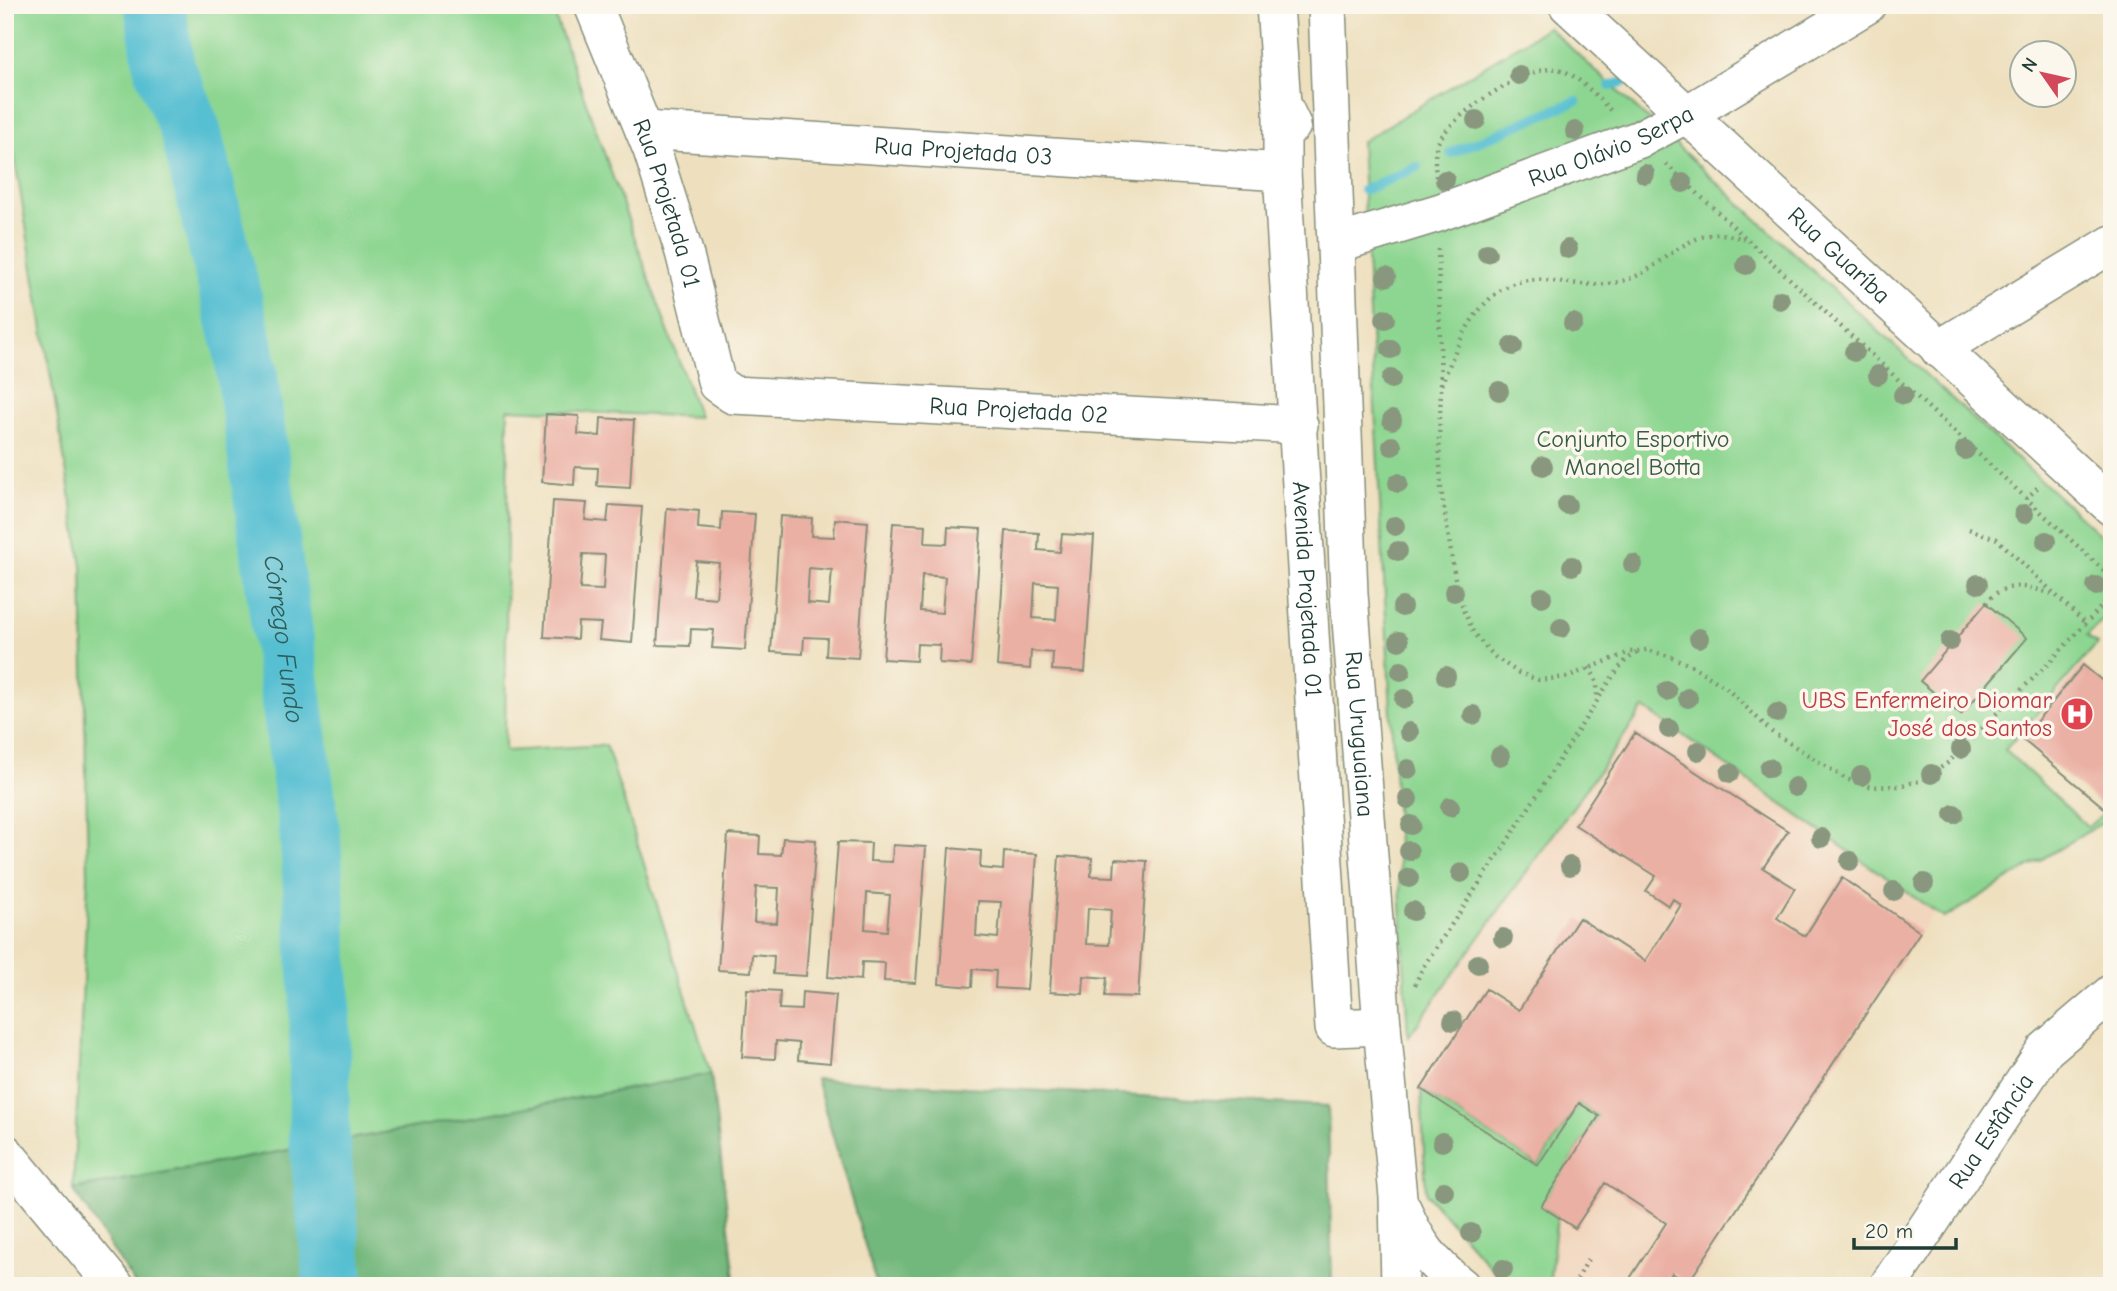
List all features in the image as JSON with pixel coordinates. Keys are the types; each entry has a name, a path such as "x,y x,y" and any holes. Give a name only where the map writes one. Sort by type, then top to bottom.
{"street":[{"name":"Rua Projetada 01","path":"593,5 652,150 684,252 718,384 728,392 739,395"},
{"path":"1275,5 1282,104 1314,162 1334,183"},
{"name":"Rua Uruguaiana","path":"1327,5 1349,594 1398,1197 1400,1286"},
{"name":"Rua Guaríba","path":"1568,5 2112,507"},
{"name":"Rua Olávio Serpa","path":"1336,244 1438,213 1640,139 1687,114 1867,5"},
{"name":"Avenida Projetada 01","path":"1282,104 1282,172 1334,1028 1382,1026"},
{"name":"Rua Projetada 03","path":"643,130 1282,172"},
{"path":"1939,349 2112,244"},
{"name":"Rua Projetada 02","path":"739,395 1298,425"},
{"name":"Rua Estância","path":"1888,1286 2045,1050 2112,993"},
{"path":"5,1153 115,1286"},
{"path":"1398,1197 1411,1231 1425,1253 1461,1286"},
{"path":"1423,1286 1432,1283 1443,1286"}],"path":[{"path":"2112,578 1745,239 1593,93 1566,71 1533,71 1482,99 1456,120 1441,138 1436,146 1435,167 1438,213 1441,489 1446,528 1464,611 1474,634 1495,657 1519,673 1539,680 1567,677 1630,652 1647,650 1672,657 1694,667 1725,687 1772,732 1846,779 1871,787 1898,786 1923,780 1949,762 2048,664 2112,595"},
{"path":"1441,390 1473,319 1491,296 1514,282 1530,279 1587,284 1615,283 1640,275 1656,266 1678,247 1692,241 1719,234 1745,239"},
{"path":"1969,529 1997,539 2086,624"},
{"path":"1986,603 2005,588 2021,586 2055,595"},
{"path":"1414,986 1423,967 1595,704 1623,663 1639,651"},
{"path":"1588,668 1597,683 1595,704"},
{"path":"1574,1286 1589,1257"}],"shaded area":[{"path":"1644,707 1934,911 1693,1286 1506,1286 1455,1231 1426,1194 1408,1037"}],"green space":[{"path":"5,5 551,5 699,417 508,409 505,751 606,745 711,1074 73,1189 88,877 82,566 5,112"},
{"name":"Conjunto Esportivo Manoel Botta","path":"1548,27 2112,546 2112,610 2087,636 2097,644 2005,750 2088,827 2112,806 2112,817 1944,918 1644,708 1408,1037 1361,142"},
{"path":"711,1074 736,1286 136,1286 73,1189"},
{"path":"816,1079 1328,1106 1332,1286 877,1286"},
{"path":"1421,1089 1538,1165 1579,1103 1599,1116 1542,1206 1557,1217 1549,1286 1507,1286 1426,1194"}],"building":[{"path":"546,414 579,416 578,434 600,436 601,418 634,420 630,488 597,486 598,468 575,467 574,485 542,482"},
{"path":"553,501 587,503 585,520 607,522 609,505 642,507 632,643 599,640 601,623 578,622 577,639 544,637","holes":["583,554 605,555 603,590 580,589"]},
{"path":"667,508 699,511 698,528 721,530 722,512 755,514 745,650 712,648 714,630 691,629 690,646 657,645","holes":["696,561 719,563 716,598 693,596"]},
{"path":"780,516 812,518 811,536 834,537 835,519 868,522 858,658 826,656 827,638 804,637 803,654 771,652","holes":["809,568 832,570 829,605 807,603"]},
{"path":"893,523 926,525 925,543 947,544 948,527 981,529 971,665 939,663 940,645 917,644 916,661 883,659","holes":["922,575 945,577 942,613 920,611"]},
{"path":"1006,531 1039,533 1038,550 1060,552 1062,534 1094,536 1085,672 1052,670 1053,653 1031,651 1030,669 997,666","holes":["1035,583 1058,585 1056,620 1033,618"]},
{"path":"1986,603 2027,638 1961,715 1920,681"},
{"name":"UBS Enfermeiro Diomar José dos Santos","path":"2083,665 2112,689 2112,806 2108,811 2022,739"},
{"path":"1635,733 1788,831 1763,868 1795,888 1777,918 1805,936 1842,878 1920,932 1688,1283 1672,1273 1663,1286 1625,1286 1666,1223 1605,1183 1575,1228 1541,1206 1599,1116 1579,1103 1538,1165 1421,1089 1486,989 1519,1010 1579,918 1645,961 1681,905 1673,899 1669,906 1646,891 1656,876 1575,825"},
{"path":"728,834 760,836 759,854 781,855 783,838 816,840 806,976 773,974 774,956 752,954 751,972 718,970","holes":["756,887 779,888 777,923 754,922"]},
{"path":"838,842 871,843 870,861 892,862 893,845 926,847 916,983 884,981 885,963 862,962 861,980 828,977","holes":["867,893 890,895 887,931 865,929"]},
{"path":"949,848 981,851 980,868 1003,870 1004,852 1037,854 1027,990 995,988 996,971 973,969 972,987 939,984","holes":["978,901 1001,902 998,938 976,936"]},
{"path":"1059,856 1092,858 1091,876 1114,877 1115,859 1147,861 1138,997 1105,996 1107,978 1084,976 1083,994 1050,992","holes":["1088,908 1111,910 1109,945 1086,944"]},
{"path":"747,989 780,991 779,1009 801,1010 802,992 836,995 830,1063 798,1060 799,1043 776,1041 775,1059 742,1057"}],"waterway":[{"name":"Córrego Fundo","path":"155,5 164,66 190,130 243,345 310,834 320,995 319,1136 334,1286"},
{"path":"1610,86 1624,82"},
{"path":"1451,153 1576,101"},
{"path":"1364,190 1417,167"}],"place":[{"name":"UBS Enfermeiro Diomar José dos Santos","path":"2077,714"}]}
